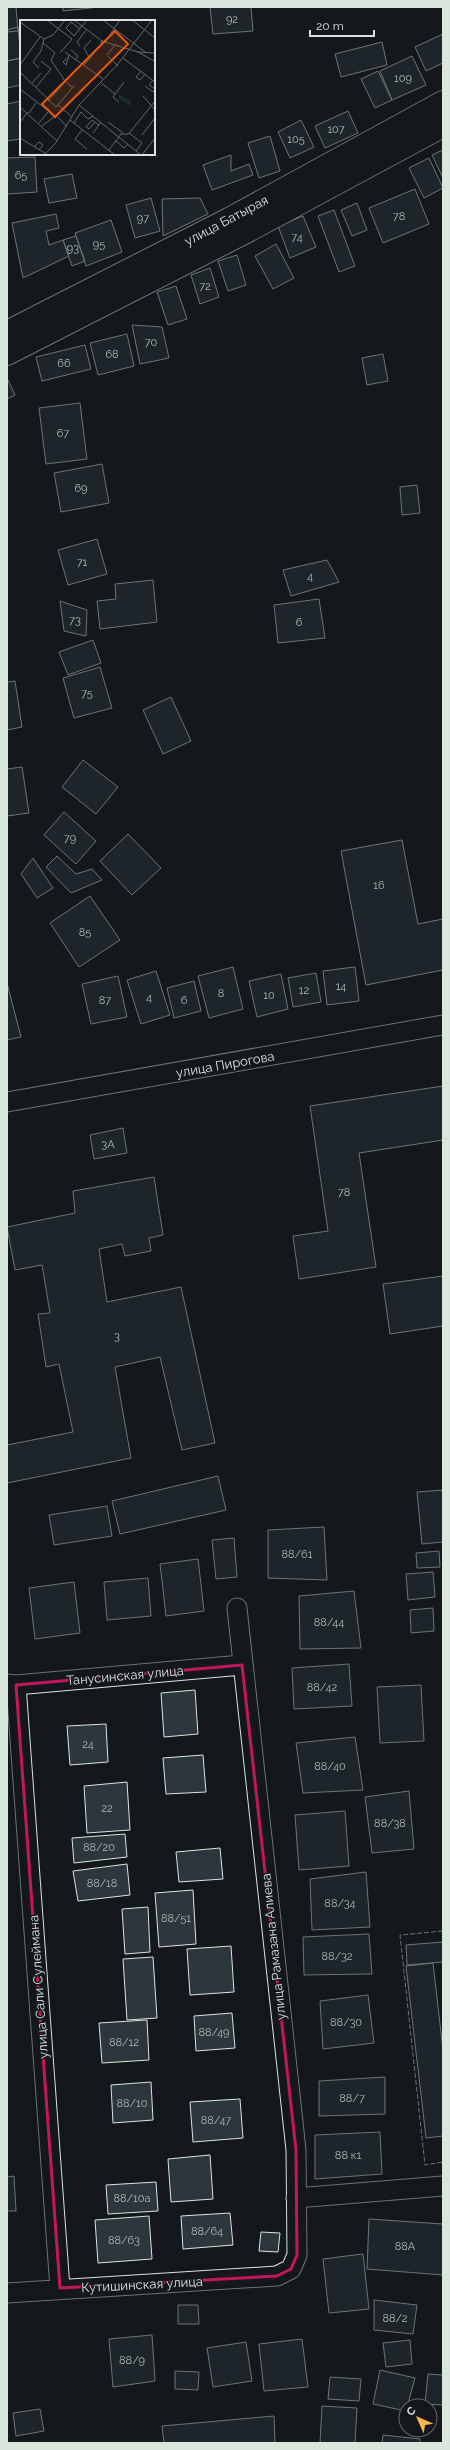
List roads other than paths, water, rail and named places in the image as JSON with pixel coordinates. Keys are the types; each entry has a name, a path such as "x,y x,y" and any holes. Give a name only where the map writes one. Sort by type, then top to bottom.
{"main road":[{"name":"улица Батырая","path":"7,332 228,219 443,102"},
{"name":"улица Батырая","path":"7,354 246,232 443,126"}],"street":[{"name":"улица Пирогова","path":"7,1102 443,1025"},
{"name":"улица Рамазана Алиева","path":"238,1608 242,1665 296,2150 297,2255 291,2269 277,2276"},
{"name":"Танусинская улица","path":"12,1685 242,1665"},
{"name":"улица Сали Сулеймана","path":"12,1685 60,2288"},
{"path":"296,2198 443,2186"},
{"name":"Кутишинская улица","path":"7,2293 60,2288 277,2276"}]}
